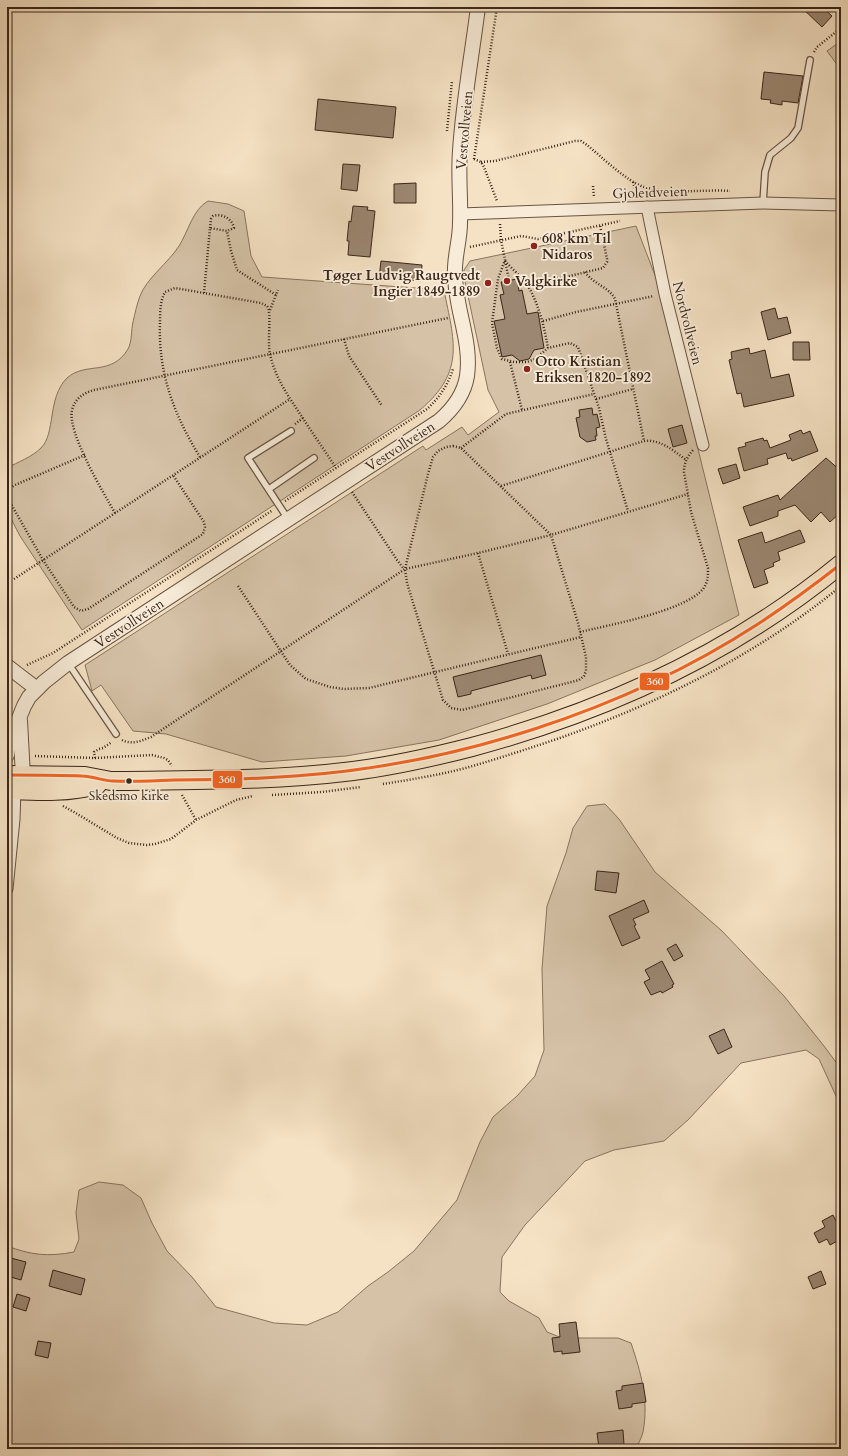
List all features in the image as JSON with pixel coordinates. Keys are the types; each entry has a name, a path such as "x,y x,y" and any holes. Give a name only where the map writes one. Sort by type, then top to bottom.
{"highway":[{"path":"12,781 85,776 111,781 257,778 355,771 454,751 519,734 597,706 688,665 716,650 771,616 800,596 841,564"}],"street":[{"name":"Vestvollveien","path":"7,755 9,743 24,706 37,689 68,663 439,421 458,401 464,389 468,367 466,337 457,297 455,274 460,214 455,164 462,130 478,7"},
{"name":"Gjoleidveien","path":"460,214 763,203 841,205"},
{"name":"Nordvollveien","path":"647,207 665,294 703,445"},
{"path":"7,666 37,689"},
{"name":"Vestvollveien","path":"12,781 20,719"},
{"path":"7,889 14,819 12,781"}],"lane":[{"path":"763,203 765,172 770,155 791,138 798,128 810,60"},
{"path":"288,519 248,458 290,431"},
{"path":"269,489 314,458"},
{"path":"68,663 117,736"}],"path":[{"path":"497,7 474,159 481,162 495,161 575,140 581,141 587,145 633,182 644,187 658,190 734,191"},
{"path":"810,60 818,47 841,28"},
{"path":"481,162 499,207"},
{"path":"593,186 596,204"},
{"path":"204,293 210,228 211,219 213,216 222,215 226,217 234,226 234,228 227,231 210,228"},
{"path":"500,218 501,240 509,280"},
{"path":"528,286 603,268 607,262 599,220"},
{"path":"464,248 521,236 538,239 623,220"},
{"path":"227,231 237,270 276,295"},
{"path":"505,260 528,286 543,321 548,348"},
{"path":"505,260 498,279 492,323 499,354 502,359 519,363 536,359 548,348 570,343 578,348 596,399 628,512"},
{"path":"584,272 592,281 610,292 615,299 644,442"},
{"path":"200,457 189,440 174,408 165,375 160,342 160,317 163,296 168,290 175,288 265,304 270,311"},
{"path":"278,290 270,311 268,332 270,354 277,376 290,399 336,469"},
{"path":"543,321 576,312 665,294"},
{"path":"115,512 93,473 74,428 72,415 74,406 79,397 83,394 94,390 165,375 453,318"},
{"path":"344,339 349,356 382,406"},
{"path":"510,362 522,410"},
{"path":"22,669 31,663 53,653 427,409 444,389 452,374 455,364"},
{"path":"596,399 633,390"},
{"path":"461,448 502,416 594,394"},
{"path":"14,579 290,399"},
{"path":"500,486 644,442 654,441 661,443 686,460"},
{"path":"580,632 653,614 674,607 688,600 702,590 707,580 708,568 691,512 684,472 686,460 694,449 703,445"},
{"path":"453,446 461,448 500,486 551,535 580,632 586,658 586,670 584,676 579,680 565,685 462,710 456,709 447,705 443,700 407,583 405,569 428,474 433,457 438,451 446,447 453,446"},
{"path":"85,455 15,484 9,489 9,499 11,504 43,560 74,607 78,610 84,611 88,609 201,536 205,529 204,522 173,474"},
{"path":"349,488 397,560 405,569"},
{"path":"95,758 94,752 96,750 103,748 117,736 126,742 142,741 151,737 405,569 551,535 688,494"},
{"path":"478,553 508,654"},
{"path":"238,586 290,665 306,679 330,687 344,689 369,688 581,637"},
{"path":"376,785 474,766 586,729"},
{"path":"29,756 95,758 152,755 168,760 172,766"},
{"path":"264,795 322,792 364,787"},
{"path":"181,791 185,802 196,820"},
{"path":"66,808 117,838 138,845 155,844 171,839 196,820 236,800 250,796 257,796"}],"shaded area":[{"path":"841,41 841,70 827,51"},
{"path":"208,201 228,204 244,211 251,256 262,277 444,290 453,340 453,354 450,368 445,382 435,396 420,410 82,630 20,536 7,511 7,468 33,454 46,442 57,395 67,378 82,370 106,366 114,363 121,358 128,349 136,309 143,290 152,277 175,252 198,209"},
{"path":"636,226 663,296 699,453 739,615 655,660 547,704 439,740 346,756 262,762 166,734 133,731 101,685 92,691 85,665 423,446 426,450 462,427 468,435 499,412 488,390 464,277 464,270 470,261"},
{"path":"605,804 619,819 655,872 722,931 784,996 841,1069 841,1107 819,1059 806,1050 741,1063 688,1120 664,1141 614,1150 585,1161 525,1225 502,1257 500,1292 509,1301 539,1318 547,1332 562,1338 618,1338 631,1343 641,1376 645,1409 643,1432 636,1449 7,1449 7,1246 32,1253 48,1255 74,1252 79,1239 76,1213 79,1190 99,1182 123,1185 141,1198 167,1251 192,1277 216,1307 274,1323 307,1325 338,1312 368,1286 414,1251 457,1200 480,1142 493,1117 517,1096 535,1076 544,1050 542,969 547,906 566,853 573,828 587,806"}],"building":[{"path":"801,7 822,7 832,16 822,27"},
{"path":"764,72 803,76 798,103 782,101 782,105 770,103 771,100 761,99"},
{"path":"318,99 396,107 393,138 315,130"},
{"path":"343,164 360,165 357,191 341,189"},
{"path":"416,183 416,203 394,203 394,184"},
{"path":"353,206 368,207 367,210 375,211 370,257 348,255 349,241 347,241 349,221 351,222"},
{"path":"381,261 422,265 421,281 379,278"},
{"path":"517,279 519,291 522,290 527,314 538,312 544,348 534,350 529,359 520,361 512,355 502,357 494,321 505,319 500,295 504,294 501,282"},
{"path":"775,308 778,319 787,317 791,333 768,340 761,312"},
{"path":"793,342 809,342 810,360 793,360"},
{"path":"749,348 750,354 765,350 771,378 789,374 794,396 744,407 741,393 737,394 729,360 732,359 731,352"},
{"path":"592,408 593,415 597,414 600,427 596,428 596,440 587,442 580,437 576,418 580,417 579,410"},
{"path":"682,425 687,443 673,447 668,429"},
{"path":"801,430 803,434 810,431 818,451 792,461 791,458 788,459 786,453 767,459 768,464 744,471 738,448 746,446 745,443 763,438 764,441 767,440 770,448 791,440 789,435"},
{"path":"826,458 841,471 841,512 830,522 821,512 811,522 795,505 778,511 778,516 750,526 743,507 778,495 780,500"},
{"path":"736,464 740,478 723,484 718,469"},
{"path":"800,530 805,542 778,552 780,560 773,563 774,566 764,570 768,583 754,588 738,540 762,532 765,543"},
{"path":"541,655 546,675 532,679 531,675 471,691 471,694 458,697 453,677"},
{"path":"597,871 619,873 616,893 595,890"},
{"path":"644,900 649,912 633,919 636,925 634,926 640,938 622,946 609,916"},
{"path":"676,944 683,956 674,961 667,949"},
{"path":"662,961 674,984 672,985 673,987 662,993 661,991 651,995 644,982 650,979 645,970"},
{"path":"724,1029 732,1047 718,1054 709,1036"},
{"path":"833,1215 836,1221 841,1219 841,1239 830,1245 827,1239 819,1243 814,1233 825,1227 822,1221"},
{"path":"7,1257 26,1262 21,1280 7,1276"},
{"path":"53,1270 85,1279 81,1295 49,1286"},
{"path":"821,1271 826,1284 813,1289 808,1277"},
{"path":"17,1294 30,1298 26,1311 13,1307"},
{"path":"576,1322 580,1352 562,1354 562,1351 554,1352 552,1338 560,1337 559,1324"},
{"path":"38,1341 51,1343 48,1358 35,1355"},
{"path":"643,1383 646,1402 632,1404 632,1407 619,1409 616,1391 622,1390 622,1386"},
{"path":"623,1430 624,1445 599,1448 597,1433"}],"transit line":[{"name":"360","path":"7,775 82,776 109,781 280,777 355,770 416,760 476,746 536,728 595,707 651,683 706,655 758,624 841,564"}],"place":[{"name":"608 km Til Nidaros","path":"534,246"},
{"name":"Valgkirke","path":"507,281"},
{"name":"Tøger Ludvig Raugtvedt Ingier 1849-1889","path":"488,283"},
{"name":"Otto Kristian Eriksen 1820-1892","path":"527,369"},
{"name":"Skedsmo kirke","path":"129,781"}]}
